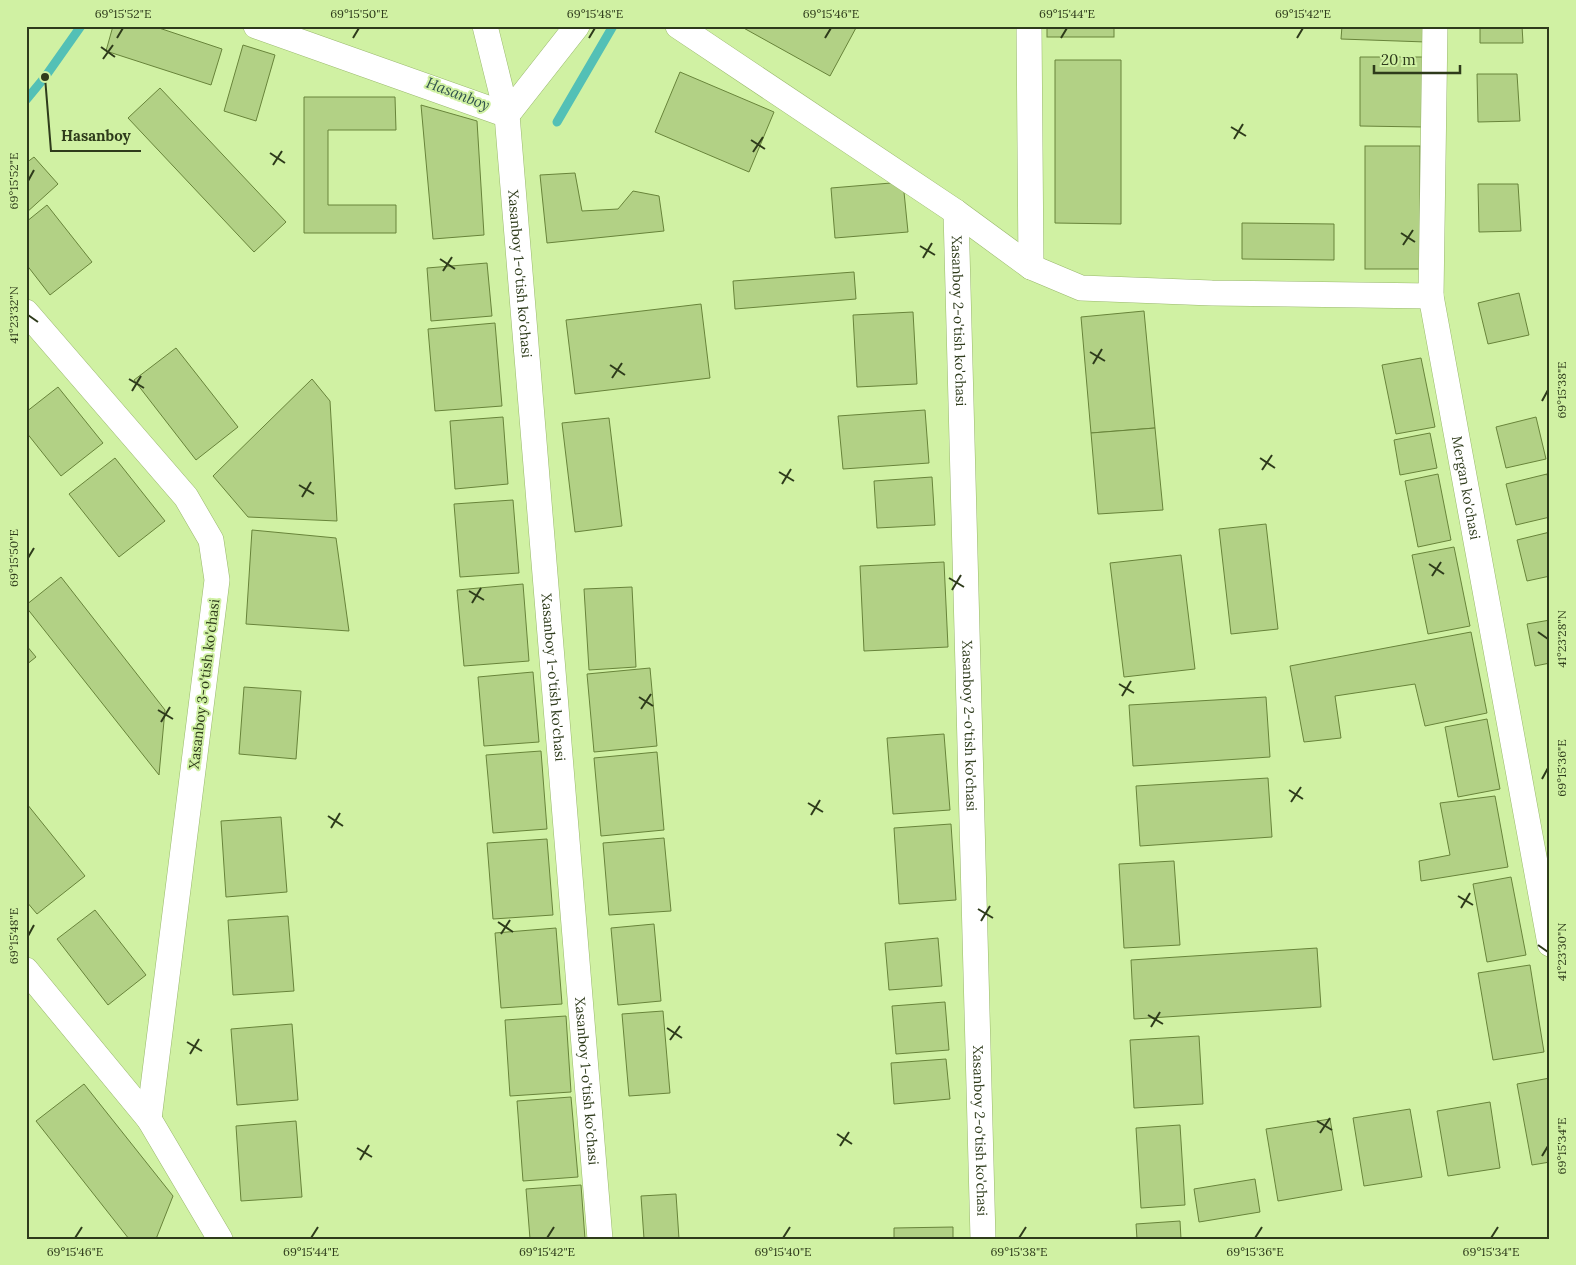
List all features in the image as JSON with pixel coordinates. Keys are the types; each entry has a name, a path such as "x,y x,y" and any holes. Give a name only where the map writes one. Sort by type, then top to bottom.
{"street":[{"path":"256,26 507,115 577,26"},
{"name":"Xasanboy 1-o'tish ko'chasi","path":"486,26 507,115 600,1239"},
{"path":"678,26 956,212 1031,267 1082,288 1212,293 1432,296"},
{"path":"1029,26 1031,267"},
{"name":"Mergan ko'chasi","path":"1435,26 1432,296 1550,944"},
{"name":"Xasanboy 2-o'tish ko'chasi","path":"956,212 983,1239"},
{"name":"Xasanboy 3-o'tish ko'chasi","path":"26,312 186,496 211,540 217,580 149,1119"},
{"path":"26,970 149,1119 220,1239"}],"building":[{"path":"113,26 153,26 222,49 211,85 106,51"},
{"path":"740,26 857,26 830,76"},
{"path":"1047,26 1114,26 1114,37 1047,37"},
{"path":"1342,26 1427,26 1426,42 1341,39"},
{"path":"1480,26 1522,26 1523,43 1480,43"},
{"path":"243,45 275,55 256,121 224,111"},
{"path":"1360,57 1424,57 1423,127 1360,126"},
{"path":"1055,60 1121,60 1121,224 1055,223"},
{"path":"680,72 774,112 749,172 655,132"},
{"path":"1477,74 1517,74 1520,121 1478,122"},
{"path":"160,88 286,222 254,252 128,118"},
{"path":"304,97 395,97 396,130 328,130 328,205 396,205 396,233 304,233"},
{"path":"421,105 477,121 484,235 433,239"},
{"path":"1365,146 1420,146 1420,269 1365,269"},
{"path":"34,157 58,184 26,213 26,163"},
{"path":"575,173 582,211 618,209 633,191 659,196 664,231 547,243 540,175"},
{"path":"903,182 908,232 835,238 831,188"},
{"path":"1478,184 1518,184 1521,231 1479,232"},
{"path":"47,205 92,262 50,295 26,264 26,222"},
{"path":"1242,223 1334,224 1334,260 1242,259"},
{"path":"487,263 492,316 431,321 427,268"},
{"path":"854,272 856,299 735,309 733,281"},
{"path":"1519,293 1529,335 1488,344 1478,303"},
{"path":"701,304 710,378 575,394 566,320"},
{"path":"1144,311 1155,428 1091,433 1081,317"},
{"path":"913,312 917,384 857,387 853,315"},
{"path":"495,323 502,406 435,411 428,329"},
{"path":"176,348 238,427 196,460 134,380"},
{"path":"1421,358 1435,427 1396,434 1382,365"},
{"path":"312,379 330,401 337,521 248,517 213,476"},
{"path":"58,387 103,443 61,476 26,432 26,412"},
{"path":"925,410 929,463 843,469 838,416"},
{"path":"503,417 508,484 455,489 450,421"},
{"path":"1536,417 1546,459 1506,468 1496,427"},
{"path":"609,418 622,526 575,532 562,423"},
{"path":"1155,428 1163,510 1098,514 1091,433"},
{"path":"1430,433 1437,468 1400,475 1394,440"},
{"path":"115,458 165,521 119,557 69,494"},
{"path":"1438,474 1451,540 1418,547 1405,481"},
{"path":"1547,474 1550,487 1550,517 1516,525 1506,484"},
{"path":"932,477 935,525 877,528 874,481"},
{"path":"513,500 519,573 460,577 454,504"},
{"path":"1266,524 1278,629 1231,634 1219,529"},
{"path":"252,530 336,538 349,631 246,624"},
{"path":"1550,532 1550,576 1527,581 1517,540"},
{"path":"1454,547 1470,626 1428,634 1412,555"},
{"path":"1181,555 1195,669 1124,677 1110,563"},
{"path":"944,562 948,647 864,651 860,566"},
{"path":"61,577 165,710 159,775 26,607 26,605"},
{"path":"523,584 529,661 464,666 457,590"},
{"path":"632,587 636,667 589,670 584,589"},
{"path":"1550,620 1550,663 1535,666 1527,624"},
{"path":"1471,632 1487,713 1425,726 1415,684 1335,696 1341,738 1304,742 1290,666"},
{"path":"26,645 36,657 26,665"},
{"path":"650,668 657,746 594,752 587,674"},
{"path":"533,672 539,742 484,746 478,677"},
{"path":"244,687 301,691 296,759 239,754"},
{"path":"1266,697 1270,757 1133,766 1129,705"},
{"path":"1487,719 1500,789 1458,797 1445,727"},
{"path":"944,734 950,810 893,814 887,738"},
{"path":"541,751 547,829 493,833 486,755"},
{"path":"657,752 664,830 601,836 594,758"},
{"path":"1268,778 1272,837 1140,846 1136,786"},
{"path":"1495,796 1508,867 1421,881 1419,861 1450,855 1440,803"},
{"path":"27,804 85,876 37,914 26,901"},
{"path":"281,817 287,892 226,897 221,821"},
{"path":"951,824 956,900 899,904 894,828"},
{"path":"664,838 671,911 609,915 603,843"},
{"path":"547,839 553,915 493,919 487,843"},
{"path":"1174,861 1180,945 1124,948 1119,864"},
{"path":"1511,877 1526,955 1487,962 1473,884"},
{"path":"95,910 146,975 108,1005 57,939"},
{"path":"288,916 294,991 233,995 228,920"},
{"path":"654,924 661,1001 618,1005 611,928"},
{"path":"556,928 562,1004 501,1008 495,933"},
{"path":"938,938 942,986 889,990 885,943"},
{"path":"1317,948 1321,1007 1134,1019 1131,960"},
{"path":"1530,965 1544,1052 1493,1060 1478,973"},
{"path":"945,1002 949,1050 896,1054 892,1006"},
{"path":"663,1011 670,1093 629,1096 622,1014"},
{"path":"566,1016 571,1092 510,1096 505,1020"},
{"path":"292,1024 298,1100 237,1105 231,1029"},
{"path":"1199,1036 1203,1104 1134,1108 1130,1040"},
{"path":"946,1059 950,1099 894,1104 891,1063"},
{"path":"1550,1078 1550,1162 1532,1165 1517,1084"},
{"path":"84,1084 173,1196 156,1239 129,1239 36,1121"},
{"path":"571,1097 578,1177 523,1181 517,1101"},
{"path":"1490,1102 1500,1168 1448,1176 1437,1111"},
{"path":"1410,1109 1422,1177 1364,1186 1353,1118"},
{"path":"1330,1119 1342,1190 1278,1201 1266,1129"},
{"path":"296,1121 302,1197 241,1201 236,1126"},
{"path":"1180,1125 1185,1205 1141,1208 1136,1128"},
{"path":"1255,1179 1260,1212 1199,1222 1194,1189"},
{"path":"581,1185 585,1239 530,1239 526,1189"},
{"path":"676,1194 679,1239 644,1239 641,1196"},
{"path":"1180,1221 1181,1239 1137,1239 1136,1224"},
{"path":"953,1227 953,1239 894,1239 894,1228"}],"waterway":[{"name":"Hasanboy","path":"26,100 45,77 81,26"},
{"name":"Hasanboy","path":"557,122 613,26"}],"place":[{"name":"Hasanboy","path":"45,77"}]}
